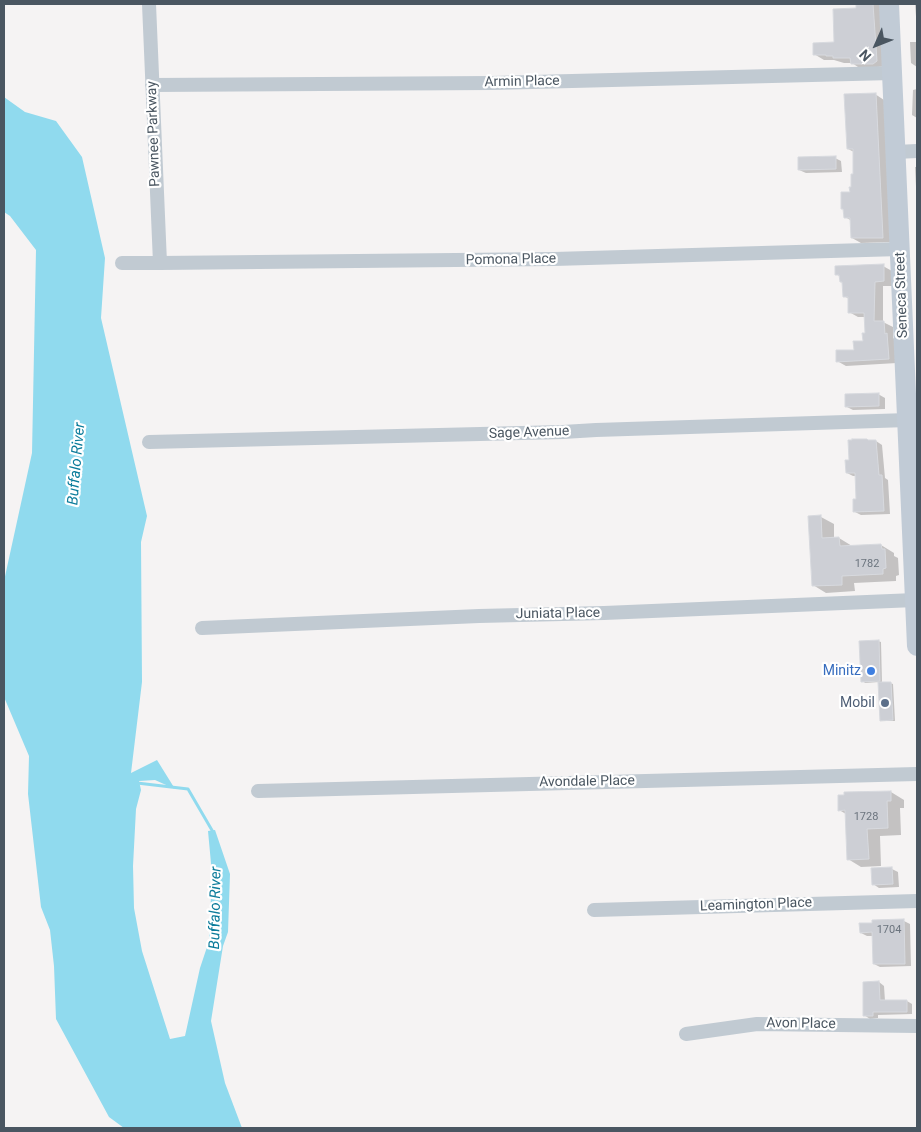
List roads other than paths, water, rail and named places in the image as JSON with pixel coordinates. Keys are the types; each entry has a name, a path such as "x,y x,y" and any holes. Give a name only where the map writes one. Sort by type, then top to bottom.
{"main road":[{"name":"Seneca Street","path":"889,4 900,249 910,329 908,420 914,511 917,646"}],"street":[{"name":"Pawnee Parkway","path":"149,4 160,264"},
{"name":"Armin Place","path":"152,85 492,83 892,73"},
{"path":"896,152 917,151"},
{"name":"Pomona Place","path":"122,263 554,259 900,249"},
{"name":"Sage Avenue","path":"149,442 563,432 908,420"},
{"name":"Juniata Place","path":"202,628 469,616 604,613 915,600"},
{"name":"Avondale Place","path":"258,790 917,774"},
{"name":"Leamington Place","path":"594,910 917,901"},
{"name":"Avon Place","path":"686,1034 757,1024 917,1026"}],"water":[{"path":"4,97 25,112 56,121 82,157 105,258 101,318 147,516 141,542 142,682 131,773 157,760 175,789 155,780 139,781 141,790 136,809 133,866 134,908 142,951 170,1039 185,1036 200,968 209,941 212,874 208,831 215,830 230,874 228,932 223,946 211,1021 225,1083 242,1128 124,1128 109,1117 56,1019 54,966 50,930 41,907 28,794 29,756 4,697 4,581 32,453 36,250 10,216 4,212"}],"waterway":[{"name":"Buffalo River","path":"137,783 188,789 213,832"}],"place":[{"name":"Minitz","path":"871,671"},
{"name":"Mobil","path":"885,703"}]}
